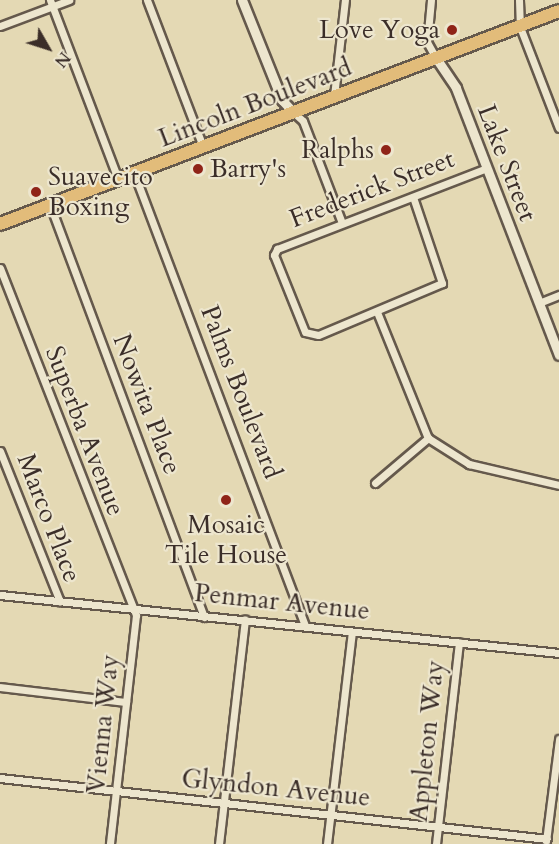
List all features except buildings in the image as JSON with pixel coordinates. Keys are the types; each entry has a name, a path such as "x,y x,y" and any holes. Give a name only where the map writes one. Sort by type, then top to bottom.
{"highway":[{"name":"Lincoln Boulevard","path":"0,224 559,11"}],"street":[{"path":"0,26 51,3 69,0"},
{"path":"147,0 203,147"},
{"path":"242,0 282,100 303,121 342,223"},
{"path":"334,96 345,0"},
{"path":"431,0 427,42 436,58"},
{"path":"519,0 520,27 559,128"},
{"path":"51,3 118,179"},
{"name":"Lake Street","path":"436,58 447,67 559,355"},
{"name":"Frederick Street","path":"376,312 309,335 274,252 342,223 487,168"},
{"name":"Palms Boulevard","path":"134,173 305,626"},
{"path":"412,196 442,283 376,312 428,438 469,464 559,485"},
{"name":"Nowita Place","path":"50,205 204,617"},
{"name":"Superba Avenue","path":"0,268 133,609"},
{"path":"539,303 559,295"},
{"path":"375,483 428,438"},
{"name":"Marco Place","path":"0,451 60,602"},
{"name":"Penmar Avenue","path":"0,595 559,653"},
{"name":"Vienna Way","path":"110,844 126,702 133,609"},
{"path":"219,844 244,620"},
{"path":"327,844 352,632"},
{"name":"Appleton Way","path":"436,844 459,642"},
{"path":"0,687 126,702"},
{"path":"546,842 559,739"},
{"name":"Glyndon Avenue","path":"0,778 438,827 546,842"},
{"path":"549,820 559,821"}],"place":[{"name":"Love Yoga","path":"452,30"},
{"name":"Ralphs","path":"386,150"},
{"name":"Barry's","path":"198,169"},
{"name":"Suavecito Boxing","path":"36,192"},
{"name":"Mosaic Tile House","path":"226,500"}]}
